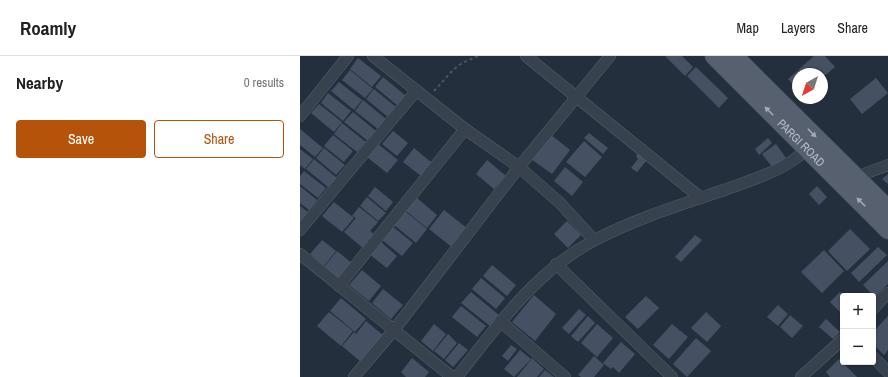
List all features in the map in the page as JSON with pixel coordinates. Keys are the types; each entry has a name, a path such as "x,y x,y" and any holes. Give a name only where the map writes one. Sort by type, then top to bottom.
{"main road":[{"name":"PARGI ROAD","path":"714,56 888,230"},
{"name":"PARGI ROAD","path":"734,56 888,209"}],"street":[{"path":"300,116 348,56"},
{"path":"373,56 465,129 519,167 560,203 594,240"},
{"path":"526,56 701,198"},
{"path":"354,377 394,330 519,167 578,97 610,56"},
{"path":"300,230 416,91"},
{"path":"339,286 465,129"},
{"path":"457,377 500,322 536,282 556,264 594,240 636,222 784,168 807,149"},
{"path":"856,177 888,165"},
{"path":"300,254 452,377"},
{"path":"556,264 672,377"},
{"path":"876,306 888,293"},
{"path":"500,322 565,377"},
{"path":"801,377 840,342"},
{"path":"876,360 888,372"}],"path":[{"path":"427,98 454,69 462,63 478,56"}],"building":[{"path":"665,56 682,56 693,67 685,76"},
{"path":"814,56 825,56 835,67 828,73 828,68 800,68"},
{"path":"358,58 381,76 372,87 350,69"},
{"path":"696,67 728,98 719,108 687,76"},
{"path":"350,70 373,89 365,98 342,80"},
{"path":"792,75 792,83 788,79"},
{"path":"383,77 406,96 398,106 375,87"},
{"path":"876,78 888,93 862,114 850,99"},
{"path":"339,82 362,100 354,110 331,91"},
{"path":"374,89 397,108 389,118 366,99"},
{"path":"328,93 351,111 343,121 321,103"},
{"path":"363,100 386,119 378,129 355,111"},
{"path":"319,104 342,122 334,132 311,113"},
{"path":"353,112 376,131 368,141 344,122"},
{"path":"342,123 366,142 357,152 334,134"},
{"path":"300,129 323,148 315,157 300,145"},
{"path":"393,131 408,143 397,156 382,144"},
{"path":"589,133 608,148 603,154 584,138"},
{"path":"550,134 570,150 552,174 531,159"},
{"path":"333,135 353,151 344,162 324,146"},
{"path":"768,138 772,143 759,155 755,149"},
{"path":"584,141 602,157 585,177 566,162"},
{"path":"378,144 398,160 387,173 367,157"},
{"path":"776,144 786,158 773,168 762,154"},
{"path":"324,148 345,165 336,175 316,158"},
{"path":"414,148 431,162 421,176 403,162"},
{"path":"300,149 313,159 305,169 300,165"},
{"path":"638,153 647,160 637,172 631,168 638,159 636,156"},
{"path":"314,159 337,178 329,188 306,169"},
{"path":"487,160 506,176 494,189 476,174"},
{"path":"565,167 583,182 572,196 554,181"},
{"path":"304,171 326,188 318,198 300,184 300,176"},
{"path":"888,174 888,184 882,179"},
{"path":"300,186 317,200 309,210 300,203"},
{"path":"817,186 827,197 819,205 809,194"},
{"path":"375,187 393,202 386,211 368,196"},
{"path":"367,197 386,213 378,221 360,206"},
{"path":"417,198 437,215 427,228 406,211"},
{"path":"334,202 354,218 342,232 322,216"},
{"path":"300,206 308,212 300,222"},
{"path":"359,207 378,222 370,231 375,235 364,249 344,232 356,218 352,216"},
{"path":"444,210 468,229 453,248 429,229"},
{"path":"405,211 427,229 416,243 394,225"},
{"path":"567,221 581,235 568,248 554,234"},
{"path":"392,226 413,243 402,256 381,239"},
{"path":"850,229 870,249 847,271 828,251"},
{"path":"695,235 702,240 681,262 675,257"},
{"path":"322,240 336,251 324,266 310,254"},
{"path":"380,241 397,256 387,268 369,254"},
{"path":"878,247 887,255 859,282 851,273"},
{"path":"824,250 844,271 822,293 801,272"},
{"path":"337,251 352,263 339,279 324,267"},
{"path":"888,261 888,284 876,296 876,293 871,293 863,285"},
{"path":"492,265 516,285 507,296 483,276"},
{"path":"362,270 381,286 369,301 349,285"},
{"path":"481,278 505,298 496,309 472,289"},
{"path":"383,289 403,305 391,319 372,303"},
{"path":"471,292 499,315 490,326 461,303"},
{"path":"840,292 841,293 840,312 830,302"},
{"path":"534,295 556,314 535,341 512,322"},
{"path":"646,296 659,308 638,329 625,317"},
{"path":"341,298 366,319 355,332 330,311"},
{"path":"778,305 788,314 778,326 767,317"},
{"path":"461,306 486,326 477,337 452,317"},
{"path":"579,309 586,315 569,334 562,328"},
{"path":"329,312 353,331 341,346 317,326"},
{"path":"706,312 721,326 707,342 691,328"},
{"path":"790,315 803,326 792,338 780,327"},
{"path":"588,316 595,323 578,342 571,336"},
{"path":"888,316 888,350 884,355 876,347 876,329"},
{"path":"826,319 840,332 833,339 819,327"},
{"path":"366,321 383,335 360,361 342,346 354,332 356,334"},
{"path":"434,324 446,334 433,351 421,341"},
{"path":"597,324 613,338 597,357 581,343"},
{"path":"672,324 688,337 669,359 653,345"},
{"path":"448,334 457,343 444,359 434,351"},
{"path":"696,338 711,351 687,377 673,364"},
{"path":"621,342 635,354 619,373 613,367 611,369 603,363"},
{"path":"459,343 468,350 453,367 445,360"},
{"path":"511,345 517,349 508,361 502,356"},
{"path":"520,350 531,359 514,377 504,369"},
{"path":"594,356 604,365 594,377 581,377 578,375"},
{"path":"412,358 429,372 425,377 406,377 401,372"},
{"path":"532,358 544,369 537,377 517,377"},
{"path":"839,359 840,365 845,365 857,377 830,377 826,372"},
{"path":"545,370 554,377 539,377"}]}
